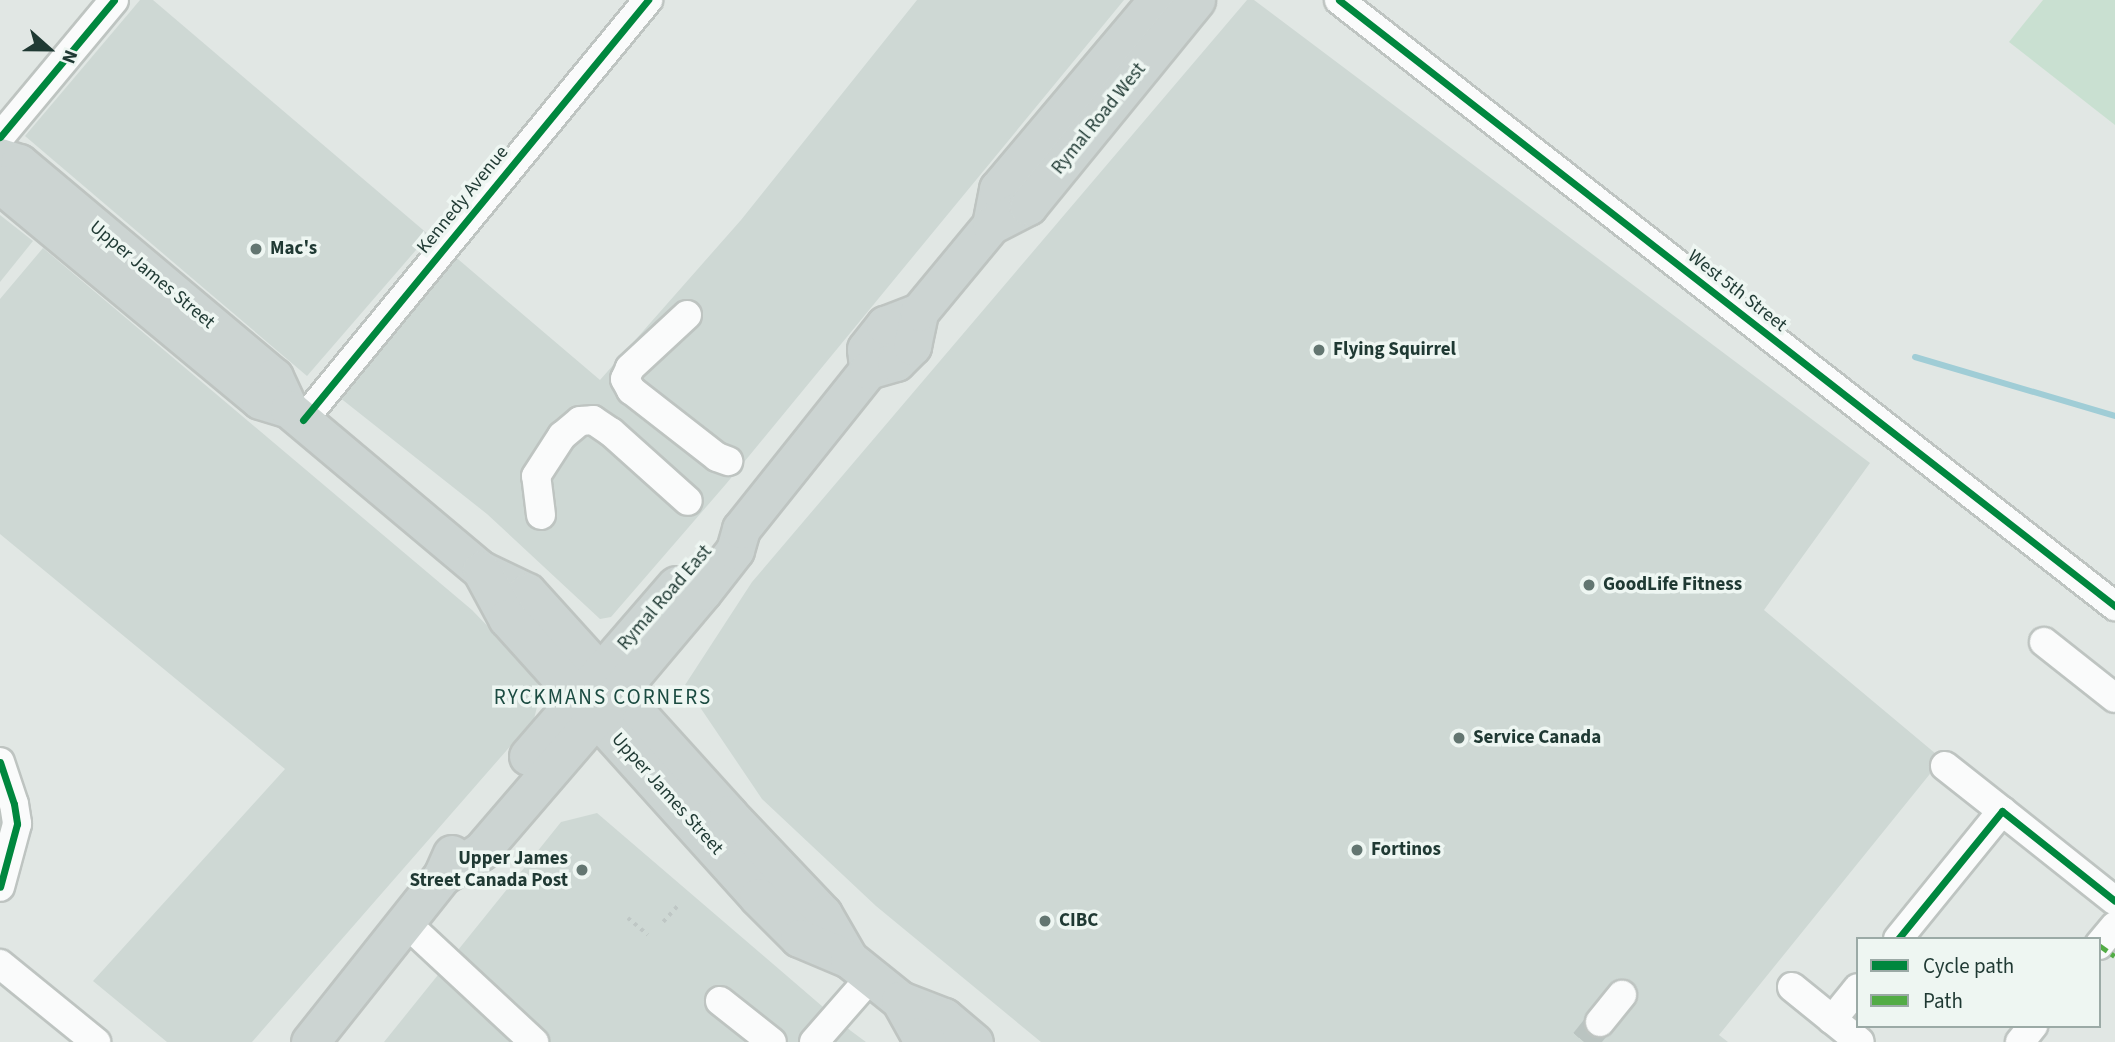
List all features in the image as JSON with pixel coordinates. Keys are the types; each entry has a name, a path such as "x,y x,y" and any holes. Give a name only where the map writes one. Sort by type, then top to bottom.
{"main road":[{"name":"Rymal Road West","path":"991,225 998,189 1157,0"},
{"name":"Rymal Road West","path":"741,529 868,370 896,362 912,346 919,312 991,225 1028,206 1196,0"},
{"name":"Upper James Street","path":"0,157 19,163 274,377 296,414"},
{"name":"Upper James Street","path":"0,184 260,400 296,414 481,570 527,592 598,694 758,897 799,938 860,968 900,1000 944,1017 974,1042"},
{"name":"Rymal Road East","path":"310,1042 442,876 481,851 716,540 741,529"},
{"name":"Upper James Street","path":"900,1000 920,1036 928,1042"}],"street":[{"path":"0,137 114,0"},
{"name":"Kennedy Avenue","path":"296,414 648,0"},
{"name":"West 5th Street","path":"1339,0 2115,606"},
{"path":"687,315 630,368 625,379 631,390 717,457 728,461"},
{"path":"541,515 536,476 562,436 580,421 593,420 611,432 688,500"},
{"path":"2044,642 2113,692"},
{"path":"0,762 15,804 17,824 0,887"},
{"path":"1945,766 2115,901"},
{"path":"1900,937 2002,811"},
{"path":"406,923 534,1042"},
{"path":"2101,943 2115,926"},
{"path":"0,964 96,1042"},
{"path":"814,1042 860,968"},
{"path":"1792,987 1860,1042"},
{"path":"1832,1020 1856,990"},
{"path":"1600,1021 1622,995"},
{"path":"720,1001 772,1042"},
{"path":"2020,1042 2031,1028"}],"path":[{"path":"663,922 680,903"},
{"path":"628,918 648,935"}],"shaded area":[{"path":"140,0 153,0 429,235 307,376 25,136"},
{"path":"917,0 1124,0 726,484 611,617 600,619 487,514 339,397 452,254 600,380 741,220"},
{"path":"1247,0 1254,0 1870,463 1764,610 1942,759 1719,1035 1728,1042 1041,1042 876,906 762,799 685,685 752,582"},
{"path":"0,215 33,241 0,282"},
{"path":"43,248 472,610 536,676 540,695 534,719 252,1042 167,1042 93,981 285,769 0,534 0,299"},
{"path":"597,813 866,1042 384,1042 561,822"}],"green space":[{"path":"2043,0 2115,0 2115,125 2009,42"}],"waterway":[{"path":"1915,357 2115,416"}],"tunnel":[{"path":"1584,1042 1600,1022"}],"marked path":[{"path":"2101,946 2115,956"}],"cycle path":[{"path":"0,137 114,0"},
{"path":"303,420 648,0"},
{"path":"1339,0 2115,606"},
{"path":"0,762 14,804 17,824 0,887"},
{"path":"1900,937 2002,811 2115,901"}],"place":[{"name":"Mac's","path":"256,249"},
{"name":"Flying Squirrel","path":"1319,350"},
{"name":"GoodLife Fitness","path":"1589,585"},
{"name":"Service Canada","path":"1459,738"},
{"name":"Fortinos","path":"1357,850"},
{"name":"Upper James Street Canada Post","path":"582,870"},
{"name":"CIBC","path":"1045,921"}],"district":[{"name":"RYCKMANS CORNERS","path":"603,697"}]}
